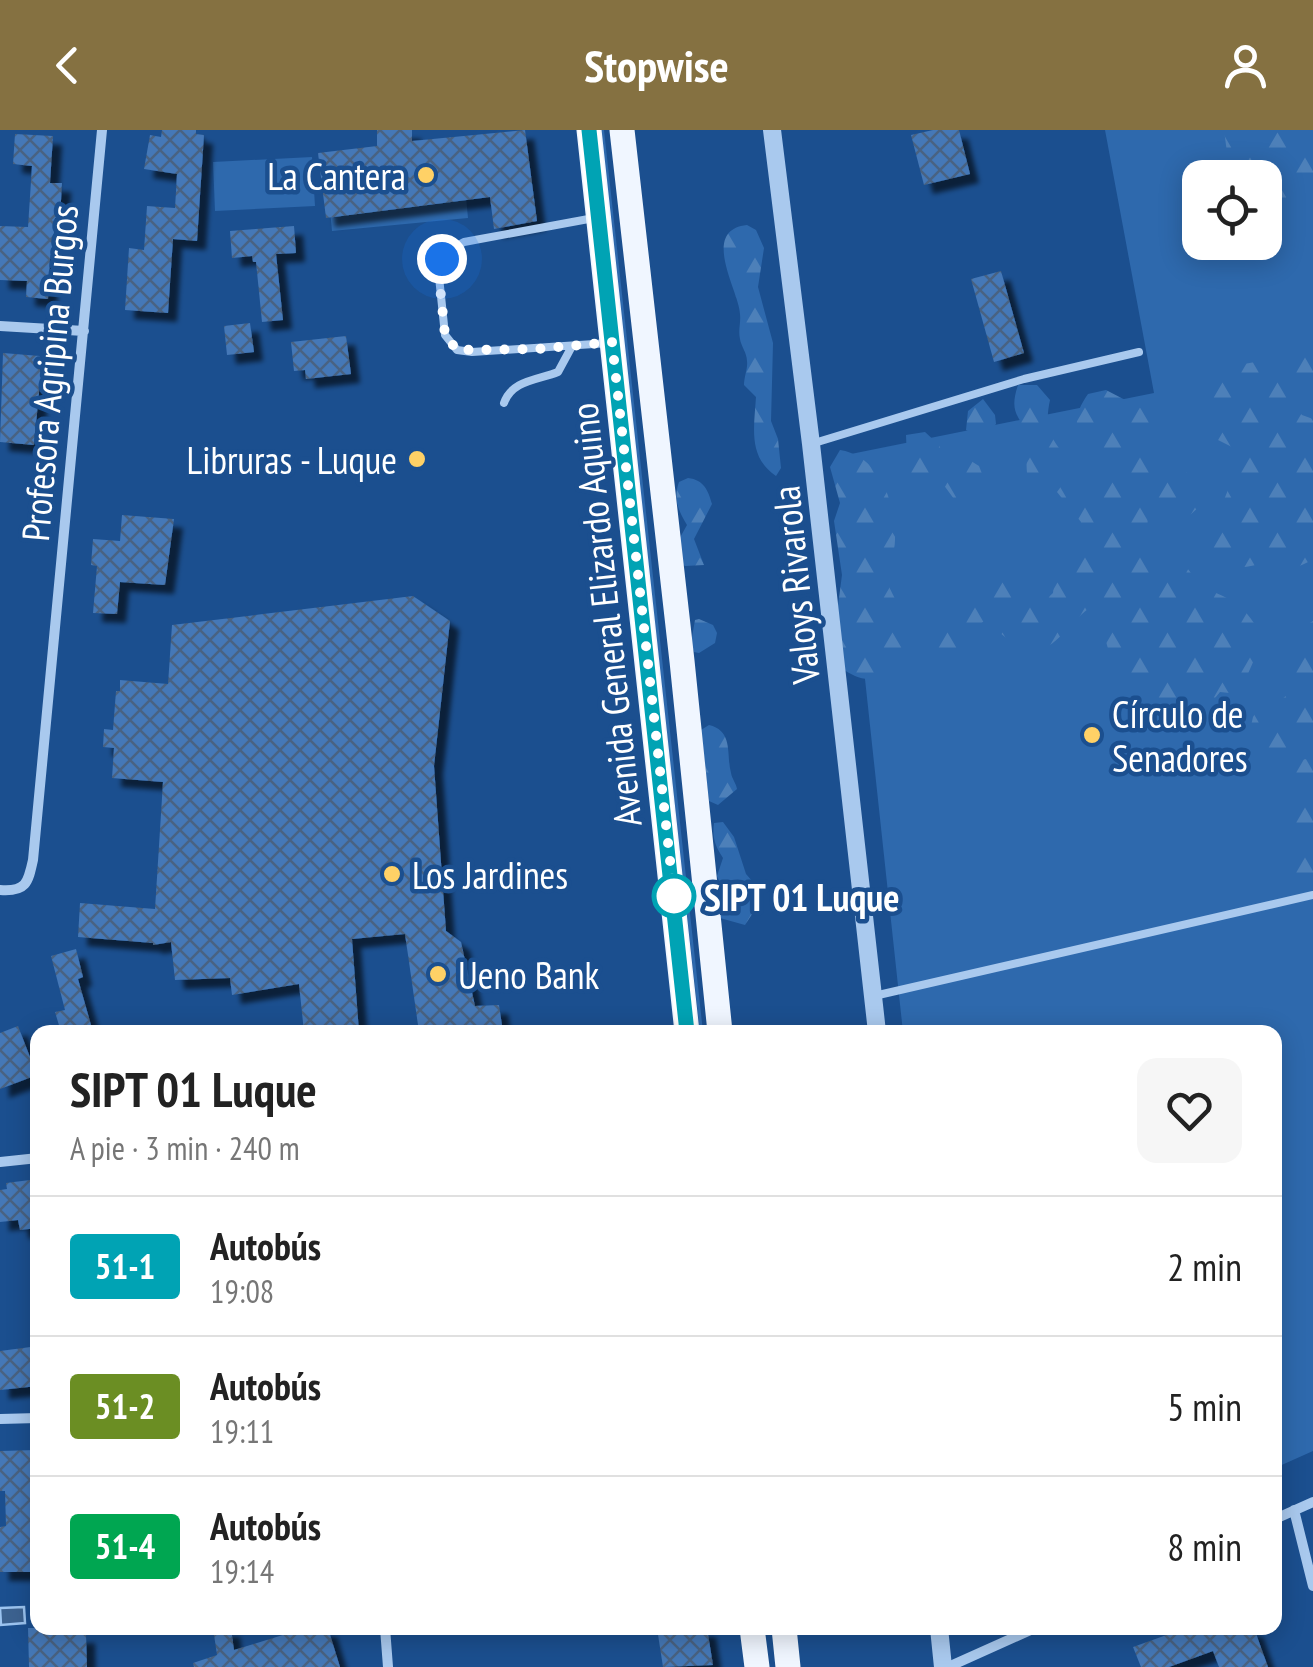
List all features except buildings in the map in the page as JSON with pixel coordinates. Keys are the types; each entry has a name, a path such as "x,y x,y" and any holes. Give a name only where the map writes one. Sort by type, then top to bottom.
{"main road":[{"name":"Avenida General Elizardo Aquino","path":"589,130 686,1025"},
{"name":"Avenida General Elizardo Aquino","path":"622,130 719,1025"},
{"path":"753,1635 757,1667"},
{"path":"785,1635 788,1667"}],"street":[{"name":"Profesora Agripina Burgos","path":"0,890 21,890 28,884 33,860 102,130"},
{"name":"Valoys Rivarola","path":"772,130 812,444 876,1025"},
{"path":"0,326 84,332"},
{"path":"0,1162 30,1159"},
{"path":"0,1419 30,1418"},
{"path":"1282,1515 1313,1502"},
{"path":"1294,1510 1313,1586"},
{"path":"386,1635 388,1667"},
{"path":"940,1635 945,1667 1019,1635"}],"lane":[{"path":"598,217 464,242 446,252 438,267 445,335 457,350 571,348 612,342"},
{"path":"504,403 514,386 558,372 571,348"},
{"path":"812,444 1024,378 1139,352"},
{"path":"873,996 1313,894"}],"green space":[{"path":"600,130 604,130 702,1025"},
{"name":"Círculo de Senadores","path":"1105,130 1313,130 1313,1451 1282,1465 1282,1025 902,1025 841,456 1154,393"},
{"path":"1224,130 1313,130 1313,185 1303,202 1282,206 1282,160 1228,160"},
{"path":"461,144 468,218 332,231 325,157"},
{"path":"312,157 315,206 215,211 213,162"},
{"path":"747,225 756,230 764,248 758,287 773,343 771,421 778,439 781,468 776,476 757,451 756,397 744,385 747,358 739,336 738,304 724,250 733,229"},
{"path":"1295,351 1313,358 1313,380 1291,401 1302,415 1313,419 1313,560 1281,572 1259,564 1230,567 1210,554 1200,536 1225,497 1232,461 1232,447 1214,438 1206,400 1207,382 1230,368"},
{"path":"1018,385 1037,385 1050,400 1049,428 1063,453 1057,471 1044,483 1027,473 1025,431 1014,404"},
{"path":"1106,390 1156,416 1164,432 1155,448 1185,470 1202,504 1188,517 1152,503 1148,524 1155,548 1159,554 1184,564 1199,587 1240,607 1265,645 1239,694 1220,692 1196,721 1178,726 1142,705 1138,686 1117,667 1097,619 1088,609 1056,640 1038,650 1017,645 984,621 970,633 974,651 957,661 937,653 925,638 941,616 966,605 974,587 984,583 1009,584 1040,605 1053,593 1058,571 1076,542 1081,522 1057,492 1068,477 1086,480 1103,469 1102,450 1083,448 1077,420 1088,394"},
{"path":"983,399 995,415 996,424 982,438 966,430 968,411"},
{"path":"925,432 939,445 946,462 963,456 979,466 986,484 973,502 954,499 943,484 945,464 936,476 918,483 901,476 907,458 906,435"},
{"path":"840,450 854,454 875,471 888,496 895,525 895,545 887,577 901,619 903,651 893,669 873,679 857,677 841,668 837,613 842,575 834,521 840,503 830,467"},
{"path":"688,478 704,486 712,504 694,539 704,565 685,566 678,561 677,543 687,525 676,494 679,482"},
{"path":"695,620 713,625 717,633 715,643 699,653 694,652 691,643"},
{"path":"1313,621 1313,738 1283,749 1263,748 1249,735 1253,717 1263,702 1282,699 1297,687 1290,651 1294,633"},
{"path":"709,725 726,738 737,789 718,805 709,801 701,730"},
{"path":"1313,758 1313,887 1308,889 1291,881 1284,864 1295,831 1288,774 1300,760"},
{"path":"723,822 734,837 746,874 759,889 756,908 745,925 720,918 718,910 724,892 717,876 723,858 713,828 714,823"}],"shaded area":[{"path":"24,1607 25,1623 1,1625 0,1608"}],"bus line":[{"name":"51-1","path":"589,130 686,1025"}],"place":[{"name":"La Cantera","path":"426,175"},
{"name":"Libruras - Luque","path":"417,459"},
{"name":"Círculo de Senadores","path":"1092,735"},
{"name":"Los Jardines","path":"392,874"},
{"name":"SIPT 01 Luque","path":"674,896"},
{"name":"Ueno Bank","path":"438,974"}],"route":[{"path":"442,259 438,267 445,335 457,350 571,348 612,342 674,896"}]}
